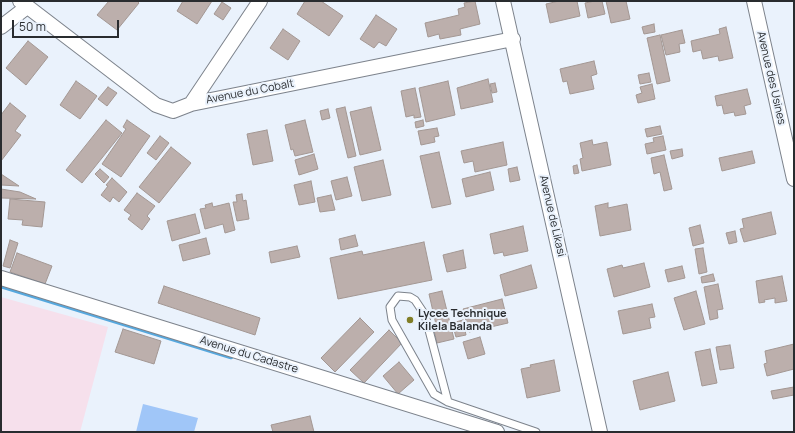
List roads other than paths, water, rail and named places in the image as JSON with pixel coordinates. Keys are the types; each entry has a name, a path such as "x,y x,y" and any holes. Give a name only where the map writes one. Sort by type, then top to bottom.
{"street":[{"path":"191,104 260,1"},
{"name":"Avenue de Likasi","path":"503,1 600,432"},
{"name":"Avenue des Usines","path":"754,1 794,179"},
{"path":"1,27 24,4"},
{"name":"Avenue du Cobalt","path":"24,4 156,105 173,111 191,104 512,39"},
{"name":"Avenue du Cadastre","path":"1,278 497,432"}],"lane":[{"path":"448,402 425,315 415,300 410,297 398,296 390,307 392,320 430,390 441,399 448,402 536,432"}],"waterway":[{"path":"1,286 231,357"}],"place":[{"name":"Lycee Technique Kilela Balanda","path":"410,320"}]}
